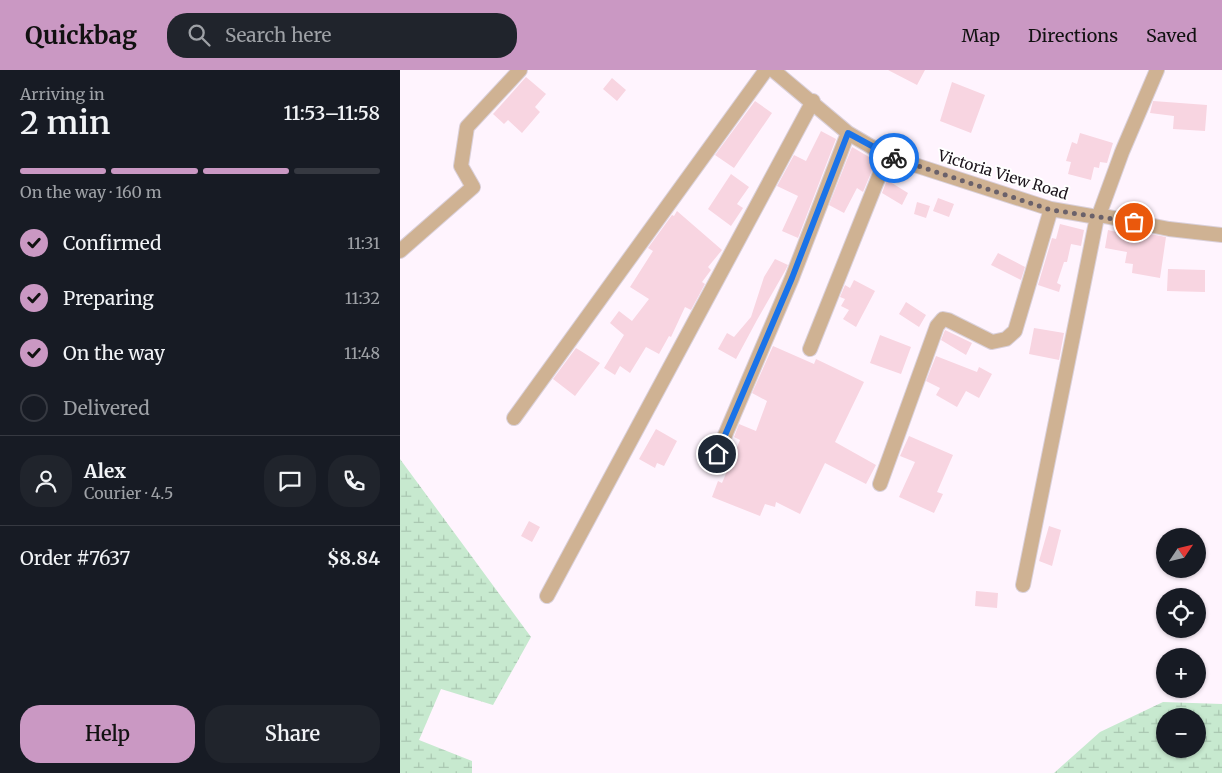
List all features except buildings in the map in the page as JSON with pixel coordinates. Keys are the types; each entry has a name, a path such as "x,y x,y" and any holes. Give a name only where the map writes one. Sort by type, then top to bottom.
{"street":[{"path":"400,251 473,187 461,166 468,127 520,70"},
{"path":"514,418 766,70"},
{"name":"Victoria View Road","path":"774,70 813,101 848,133 888,156 1051,210 1098,216 1169,229 1222,234"},
{"path":"1024,585 1098,216 1122,152 1157,70"},
{"path":"547,596 813,101"},
{"path":"717,454 792,278 848,133"},
{"path":"810,349 888,156"},
{"path":"880,484 940,321 942,319 948,320 992,342 1011,336 1021,316 1051,210"}],"green space":[{"path":"400,459 531,637 493,705 441,689 419,740 472,761 472,773 400,773"},
{"path":"1163,702 1222,704 1222,773 1054,773 1100,732"}],"way so far":[{"path":"894,158 1051,210 1098,217 1099,215 1134,222"}],"route":[{"path":"717,454 792,278 848,133 894,158"}]}
